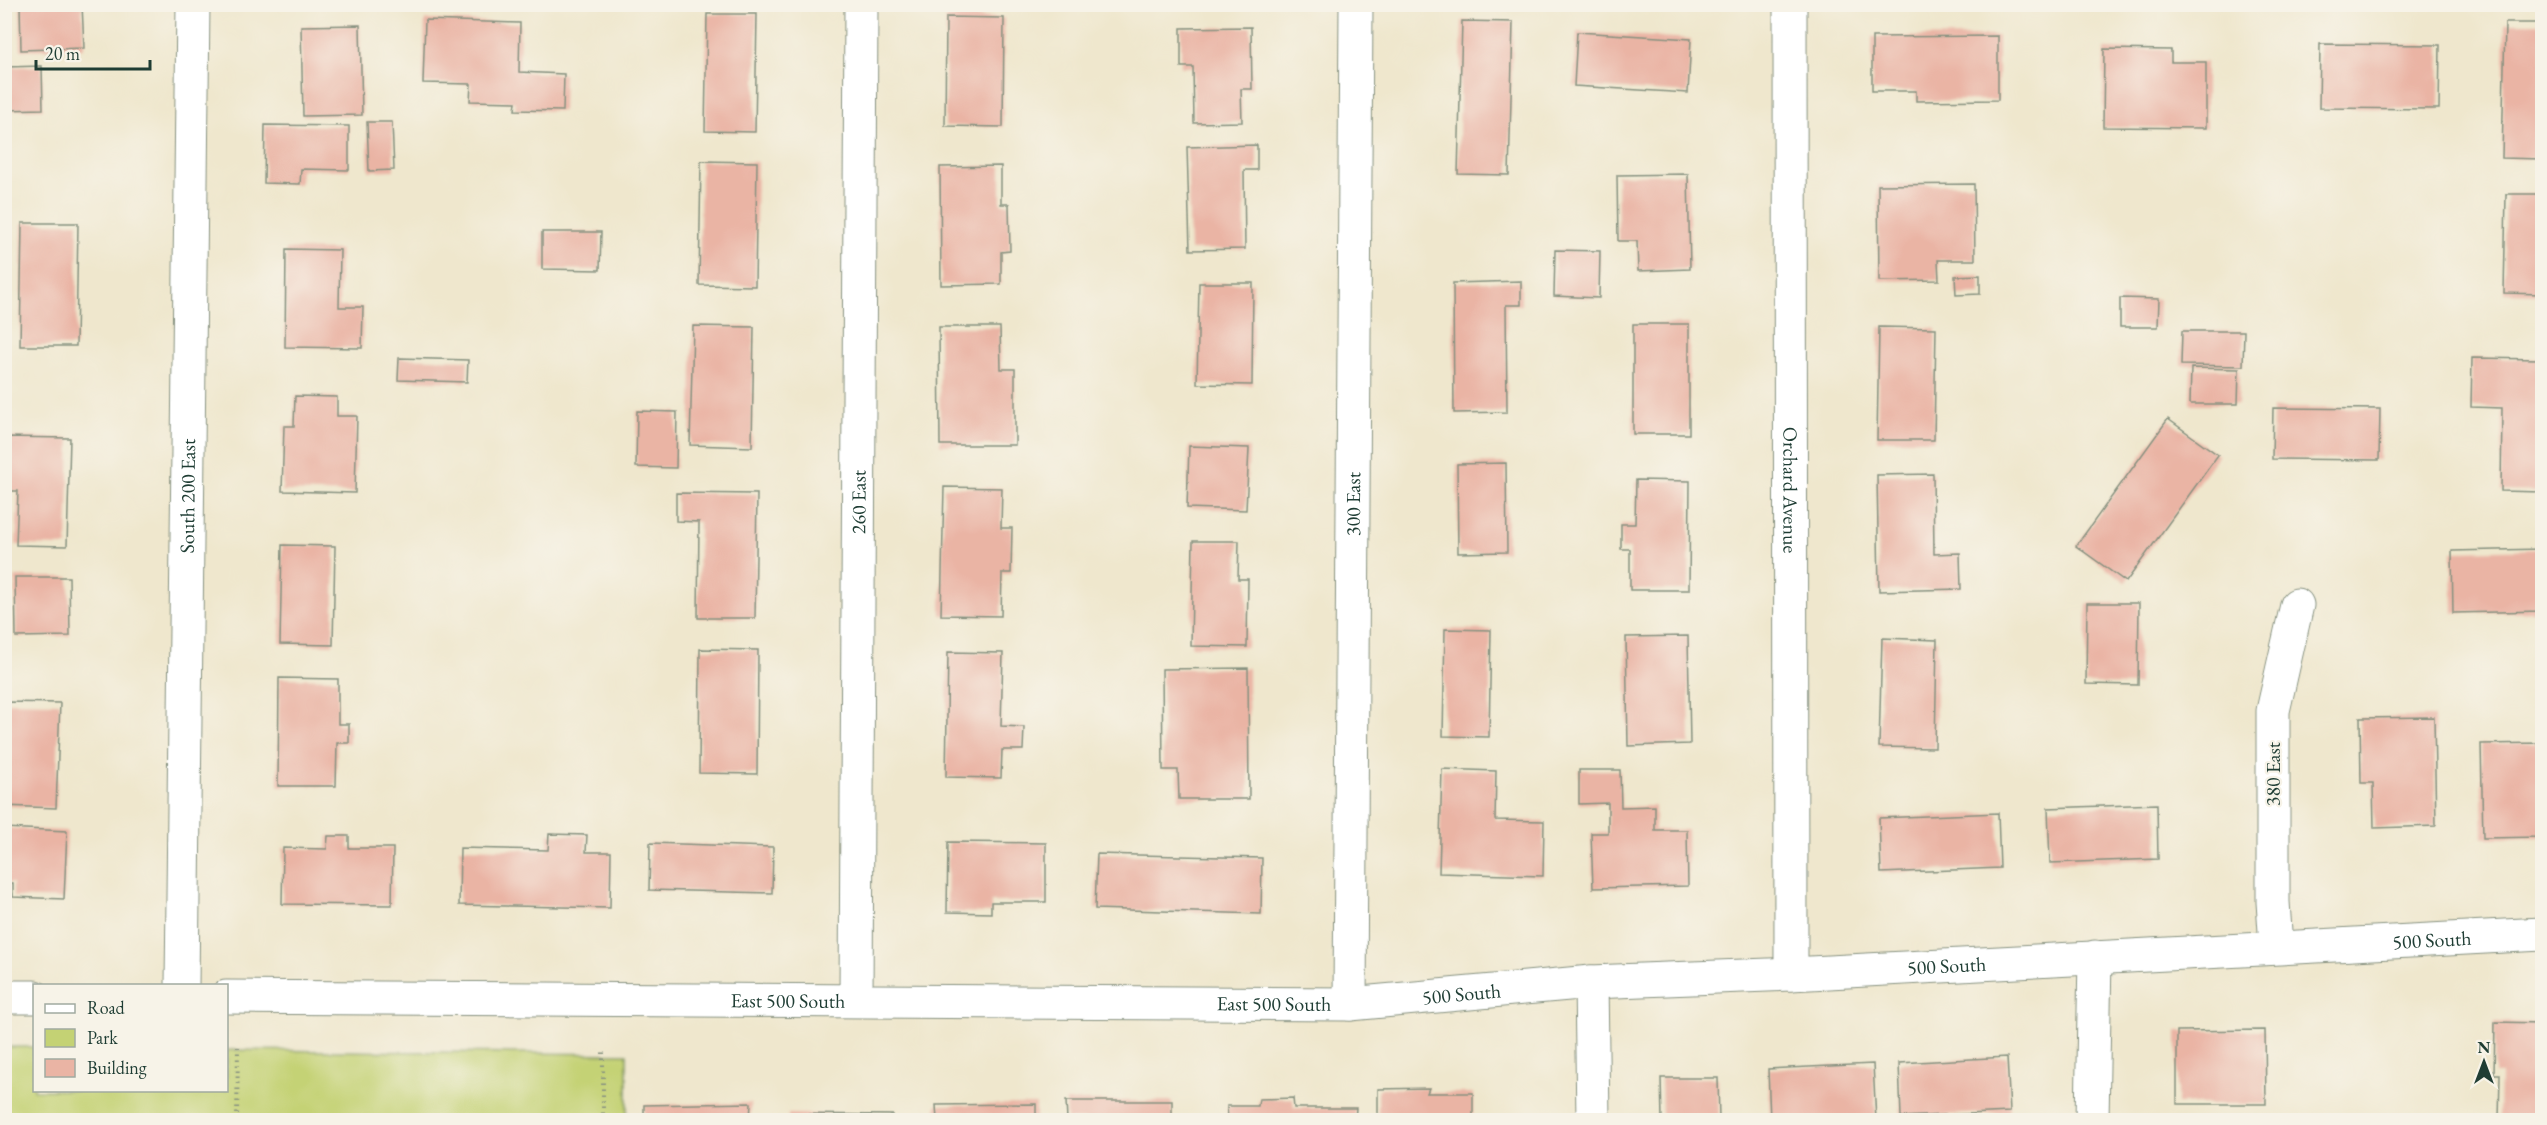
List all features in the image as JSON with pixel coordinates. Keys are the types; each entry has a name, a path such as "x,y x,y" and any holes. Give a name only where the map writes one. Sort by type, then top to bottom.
{"street":[{"name":"South 200 East","path":"182,984 193,4"},
{"name":"260 East","path":"856,1000 861,4"},
{"name":"300 East","path":"1350,1004 1356,4"},
{"name":"Orchard Avenue","path":"1790,4 1791,974"},
{"name":"380 East","path":"2276,946 2273,902 2273,711 2296,605"},
{"name":"500 South","path":"1350,1004 1591,982 1791,974 2276,946 2542,934"},
{"path":"2092,1120 2095,957"},
{"path":"1591,982 1593,1120"},
{"path":"4,997 33,997"},
{"name":"East 500 South","path":"228,997 1350,1004"}],"path":[{"path":"237,1120 238,1047"},
{"path":"603,1050 603,1120"}],"green space":[{"path":"5,1047 33,1047 33,1092 228,1092 228,1050 627,1054 627,1120 5,1120"}],"building":[{"path":"20,4 82,4 84,48 21,50"},
{"path":"707,14 757,14 755,132 705,131"},
{"path":"946,17 1004,18 1003,127 945,126"},
{"path":"425,20 520,23 519,72 564,74 563,111 515,110 516,102 470,101 471,84 423,83"},
{"path":"1462,21 1513,22 1509,175 1458,174"},
{"path":"2505,23 2542,23 2542,159 2502,158"},
{"path":"360,25 362,115 303,116 301,26"},
{"path":"1251,27 1252,89 1241,89 1242,122 1194,123 1193,67 1181,67 1181,28"},
{"path":"1577,32 1691,39 1688,93 1574,86"},
{"path":"1998,36 1998,100 1916,101 1916,91 1872,91 1872,37"},
{"path":"2320,44 2440,45 2439,109 2319,108"},
{"path":"2104,49 2171,50 2171,62 2206,62 2206,128 2103,127"},
{"path":"42,66 43,109 5,110 5,67"},
{"path":"367,122 392,122 394,170 369,171"},
{"path":"265,125 349,126 349,170 301,169 300,184 264,183"},
{"path":"1257,145 1257,170 1244,170 1245,249 1190,250 1187,147"},
{"path":"701,161 757,162 755,286 699,285"},
{"path":"1001,166 1001,204 1009,204 1010,251 1001,252 1001,284 941,285 940,167"},
{"path":"1688,174 1690,269 1638,271 1637,241 1618,241 1617,175"},
{"path":"1974,184 1975,260 1938,260 1939,280 1879,281 1878,185"},
{"path":"2506,194 2542,194 2542,294 2504,293"},
{"path":"22,223 78,223 76,346 20,346"},
{"path":"542,232 601,232 600,270 542,269"},
{"path":"286,249 340,250 339,307 363,307 362,348 285,347"},
{"path":"1555,250 1600,251 1599,298 1554,296"},
{"path":"1980,275 1980,294 1956,295 1955,276"},
{"path":"1521,281 1521,305 1506,305 1507,412 1454,413 1453,283"},
{"path":"1199,283 1253,283 1252,385 1197,384"},
{"path":"2120,298 2159,299 2158,327 2120,327"},
{"path":"1633,324 1689,324 1689,434 1633,434"},
{"path":"693,326 754,327 752,447 690,445"},
{"path":"939,327 1000,327 1001,369 1015,369 1015,445 940,445"},
{"path":"1879,327 1936,328 1934,440 1877,440"},
{"path":"2182,331 2244,331 2243,366 2181,365"},
{"path":"399,358 468,360 467,382 398,380"},
{"path":"2472,358 2542,359 2542,492 2501,491 2502,408 2471,407"},
{"path":"2191,368 2239,369 2238,404 2190,404"},
{"path":"295,396 337,397 337,416 357,416 355,493 282,491 284,426 294,426"},
{"path":"2273,408 2380,409 2379,460 2272,459"},
{"path":"637,411 677,412 676,468 636,467"},
{"path":"2168,419 2218,455 2126,582 2076,546"},
{"path":"4,437 70,438 67,546 16,545 18,491 4,491"},
{"path":"1189,446 1249,448 1246,510 1187,508"},
{"path":"1506,463 1507,552 1458,553 1457,464"},
{"path":"1933,474 1934,554 1960,553 1961,589 1879,591 1877,475"},
{"path":"1636,480 1690,481 1689,590 1630,590 1630,549 1621,549 1621,524 1635,524"},
{"path":"944,487 1002,488 1001,528 1012,528 1011,573 1002,573 1001,616 941,615"},
{"path":"676,493 757,494 755,618 698,618 699,522 676,521"},
{"path":"1193,541 1239,541 1238,579 1248,579 1247,647 1191,646"},
{"path":"282,545 335,546 333,645 280,644"},
{"path":"2542,549 2542,611 2453,613 2452,551"},
{"path":"15,577 69,577 70,636 16,637"},
{"path":"2087,603 2139,603 2138,685 2086,684"},
{"path":"1445,629 1491,630 1489,737 1443,736"},
{"path":"1688,636 1690,744 1628,746 1626,637"},
{"path":"1882,638 1937,640 1935,748 1879,747"},
{"path":"700,649 758,650 757,774 699,773"},
{"path":"948,652 1003,653 1001,726 1024,727 1023,750 1002,750 1001,778 946,777"},
{"path":"1248,668 1249,799 1179,799 1178,770 1163,770 1162,669"},
{"path":"279,678 338,679 338,724 349,724 349,743 337,743 336,786 278,786"},
{"path":"4,702 60,703 56,808 4,806"},
{"path":"2434,717 2436,826 2374,828 2373,783 2361,783 2360,718"},
{"path":"2542,743 2542,837 2483,838 2481,744"},
{"path":"1442,769 1496,771 1495,820 1544,821 1543,876 1439,873"},
{"path":"1579,770 1620,770 1621,807 1655,806 1655,830 1687,830 1688,886 1593,888 1591,833 1608,833 1608,803 1579,804"},
{"path":"2157,804 2158,859 2050,863 2048,808"},
{"path":"1998,813 2000,868 1881,873 1879,818"},
{"path":"4,828 67,831 64,899 13,897 13,883 4,883"},
{"path":"549,834 587,835 586,852 611,852 610,908 459,905 460,848 548,850"},
{"path":"328,836 349,836 349,848 393,848 392,905 282,904 283,848 327,849"},
{"path":"948,842 1046,843 1046,902 991,902 991,913 947,912"},
{"path":"650,843 773,847 772,893 649,890"},
{"path":"1097,854 1262,858 1261,914 1095,909"},
{"path":"2495,1022 2542,1023 2542,1120 2499,1120 2500,1074 2494,1074"},
{"path":"2265,1030 2266,1104 2177,1104 2177,1031"},
{"path":"2007,1057 2010,1112 1901,1117 1899,1063"},
{"path":"1873,1064 1876,1120 1770,1120 1768,1069"},
{"path":"1661,1078 1718,1078 1719,1120 1662,1120"},
{"path":"1429,1088 1427,1093 1473,1093 1473,1120 1378,1120 1378,1089"},
{"path":"1293,1098 1294,1108 1356,1108 1355,1120 1228,1120 1227,1106 1258,1106 1259,1099"},
{"path":"1066,1101 1172,1101 1172,1120 1067,1120"},
{"path":"751,1103 750,1120 644,1120 644,1105"},
{"path":"1036,1104 1036,1120 937,1120 936,1105"},
{"path":"788,1114 893,1115 893,1120 788,1120"},
{"path":"2409,1114 2409,1120 2350,1120 2350,1116"}]}
